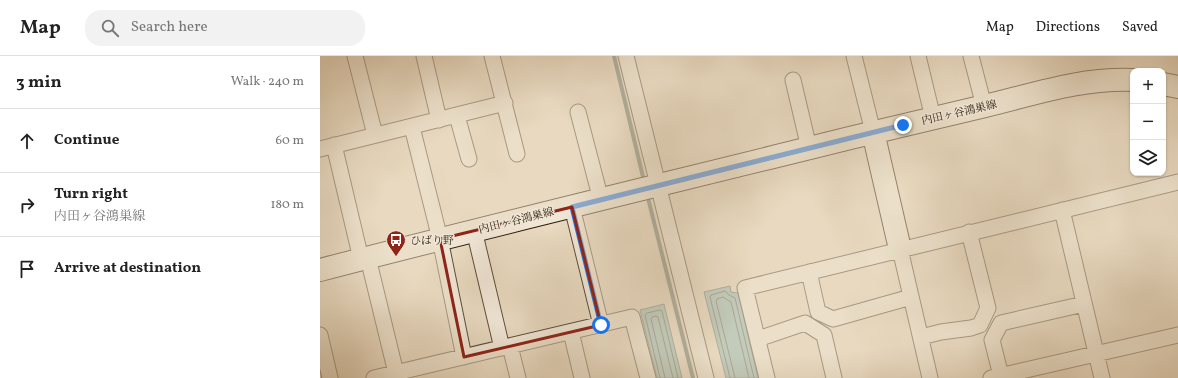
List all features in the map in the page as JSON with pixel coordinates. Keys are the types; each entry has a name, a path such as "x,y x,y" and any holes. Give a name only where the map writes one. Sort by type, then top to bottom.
{"main road":[{"name":"内田ヶ谷鴻巣線","path":"320,270 474,230 1068,85 1101,80 1130,80"},
{"path":"1166,85 1178,87"},
{"path":"873,132 900,249"}],"street":[{"path":"355,56 375,136"},
{"path":"424,56 439,120"},
{"path":"492,56 518,154"},
{"path":"626,56 706,378"},
{"path":"854,56 873,132"},
{"path":"918,56 933,118"},
{"path":"971,56 984,106"},
{"path":"793,80 809,148"},
{"path":"396,373 364,258 327,147 458,116 504,103"},
{"path":"578,112 601,200"},
{"path":"458,116 469,159"},
{"path":"412,126 440,239 464,357"},
{"path":"767,378 745,288 1178,182"},
{"path":"572,207 601,325"},
{"path":"1062,210 1102,378"},
{"path":"474,230 506,347 518,378"},
{"path":"921,337 980,325 988,308 969,232"},
{"path":"900,249 930,378"},
{"path":"809,272 818,312 833,319 911,297"},
{"path":"1084,304 1001,323 992,340 996,377 1034,373 1096,354 1178,335"},
{"path":"374,378 632,317 648,378"},
{"path":"758,339 805,323 824,335 834,378"},
{"path":"571,332 582,378"},
{"path":"320,336 330,378"}],"highlighted area":[{"path":"572,207 601,325 464,357 440,239"}],"water":[{"path":"730,286 731,292 738,293 758,378 726,378 704,292"},
{"path":"664,304 682,378 657,378 640,310"}],"waterway":[{"path":"614,56 644,181"},
{"path":"647,194 693,378"}],"place":[{"name":"ひばり野","path":"396,257"}],"route":[{"path":"601,325 572,207 903,125"}]}
